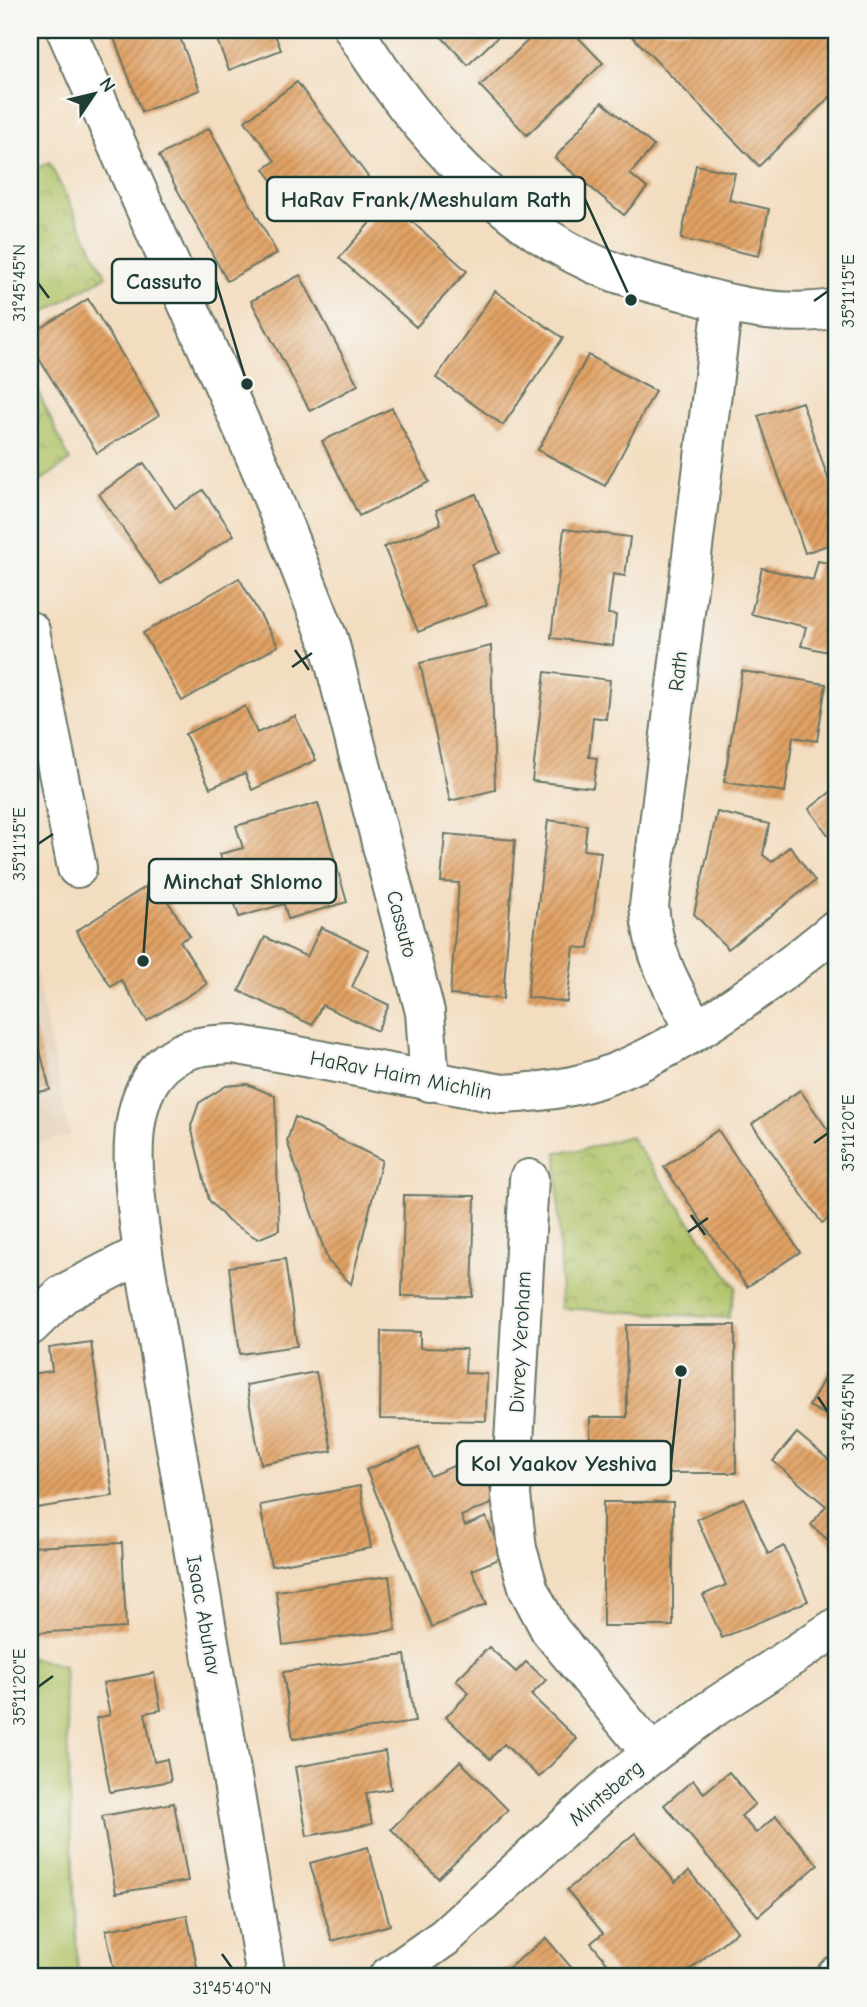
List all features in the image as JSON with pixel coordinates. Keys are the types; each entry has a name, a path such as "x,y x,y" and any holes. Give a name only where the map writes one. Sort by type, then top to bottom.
{"street":[{"name":"Cassuto","path":"66,30 264,476 329,641 425,1012 430,1082"},
{"path":"354,30 382,75 432,137 494,198 555,242 613,271 723,303 786,312 837,308"},
{"name":"Rath","path":"695,1029 660,964 652,937 649,906 723,303"},
{"path":"30,631 77,868"},
{"name":"HaRav Haim Michlin","path":"144,1254 133,1173 139,1107 141,1096 157,1072 179,1053 203,1046 234,1044 502,1094 537,1093 574,1086 611,1073 695,1029 750,995 837,928"},
{"name":"Divrey Yeroham","path":"529,1179 511,1495 517,1549 529,1590 550,1630 652,1754"},
{"path":"30,1326 38,1314 63,1294 144,1254"},
{"name":"Isaac Abuhav","path":"144,1254 265,1977"},
{"name":"Mintsberg","path":"388,1977 445,1937 611,1786 652,1754 710,1710 837,1627"}],"shaded area":[{"path":"30,946 70,1136 30,1145"}],"green space":[{"path":"49,162 106,276 30,321 30,173"},
{"path":"30,374 70,461 30,488"},
{"path":"630,1136 736,1287 729,1318 561,1308 557,1152 581,1150"},
{"path":"30,1657 64,1666 78,1977 30,1977"}],"building":[{"path":"111,30 177,30 200,90 142,112"},
{"path":"213,30 273,30 281,50 229,70"},
{"path":"435,30 505,30 468,65"},
{"path":"539,30 571,30 603,63 527,135 480,86"},
{"path":"626,30 837,30 837,90 759,166"},
{"path":"297,82 369,178 320,214 303,191 288,202 264,169 275,161 245,121"},
{"path":"30,100 40,117 30,124"},
{"path":"602,102 654,146 630,174 647,188 624,215 555,158"},
{"path":"209,128 277,253 227,281 159,156"},
{"path":"696,165 735,173 729,200 769,209 759,256 681,239"},
{"path":"389,201 467,271 416,327 339,258"},
{"path":"300,275 358,385 310,411 251,301"},
{"path":"495,291 563,338 503,425 436,378"},
{"path":"88,299 159,415 97,453 30,344 30,335"},
{"path":"588,355 655,391 605,486 538,450"},
{"path":"802,402 837,505 837,542 805,553 758,416"},
{"path":"392,408 429,482 359,516 322,441"},
{"path":"144,463 175,508 203,490 234,535 161,584 99,494"},
{"path":"476,494 500,553 471,564 487,605 418,632 384,547 441,524 436,510"},
{"path":"564,529 630,537 625,576 613,574 608,614 616,615 613,646 551,638"},
{"path":"818,561 837,565 837,654 801,646 806,627 751,614 762,568 813,580"},
{"path":"239,578 278,646 182,701 143,633"},
{"path":"491,646 495,790 450,801 420,663"},
{"path":"742,671 826,684 817,741 793,737 785,792 724,782"},
{"path":"545,672 610,680 606,719 593,717 589,757 597,758 593,788 532,781"},
{"path":"245,706 257,733 295,716 316,760 252,790 245,773 210,788 185,734"},
{"path":"837,787 837,847 809,809"},
{"path":"318,803 347,902 288,919 284,904 239,917 220,854 243,848 236,826"},
{"path":"717,812 769,824 763,855 772,862 790,846 815,881 728,949 694,914"},
{"path":"548,820 587,825 584,850 601,852 589,949 574,947 567,1002 527,997"},
{"path":"445,834 515,840 503,999 450,995 459,883 441,882"},
{"path":"155,881 190,936 180,941 207,984 147,1021 121,980 111,987 76,931"},
{"path":"321,927 369,950 352,987 389,1005 377,1031 322,1005 312,1025 239,991 265,937 307,957"},
{"path":"30,1015 50,1090 30,1093"},
{"path":"247,1084 275,1096 279,1230 258,1239 228,1221 209,1200 191,1126 199,1103 226,1086"},
{"path":"800,1090 837,1143 837,1213 822,1223 752,1124"},
{"path":"295,1117 382,1160 351,1284 328,1261 287,1141"},
{"path":"718,1130 800,1252 747,1287 664,1167"},
{"path":"404,1195 475,1196 472,1297 402,1296"},
{"path":"285,1259 297,1346 240,1354 229,1267"},
{"path":"626,1325 735,1325 736,1473 590,1473 590,1417 627,1417"},
{"path":"381,1331 420,1332 420,1348 466,1349 465,1373 487,1374 486,1421 380,1419"},
{"path":"91,1342 113,1496 30,1509 30,1374 52,1371 49,1348"},
{"path":"837,1355 837,1421 809,1406"},
{"path":"316,1372 332,1451 261,1464 246,1385"},
{"path":"797,1433 835,1465 837,1462 837,1548 811,1525 826,1506 773,1461"},
{"path":"419,1448 430,1476 477,1456 496,1502 461,1516 465,1526 486,1517 503,1557 472,1570 487,1604 432,1627 366,1470"},
{"path":"360,1486 371,1548 271,1566 260,1505"},
{"path":"744,1498 768,1554 784,1546 808,1601 722,1638 703,1595 726,1585 697,1519"},
{"path":"603,1502 673,1502 673,1626 603,1626"},
{"path":"122,1543 126,1628 30,1633 30,1547"},
{"path":"389,1576 396,1630 283,1645 276,1591"},
{"path":"489,1647 516,1672 526,1662 546,1680 531,1695 577,1739 539,1777 504,1744 490,1759 446,1717 469,1693 456,1680"},
{"path":"405,1655 415,1722 293,1739 283,1672"},
{"path":"154,1673 161,1710 145,1713 154,1762 167,1759 171,1781 110,1792 96,1718 110,1715 103,1683"},
{"path":"385,1751 391,1789 366,1793 372,1824 307,1836 295,1767"},
{"path":"460,1761 508,1810 438,1878 391,1829"},
{"path":"729,1772 755,1804 741,1816 756,1833 776,1816 818,1865 758,1916 664,1805 693,1780 704,1793"},
{"path":"174,1803 188,1881 116,1893 102,1816"},
{"path":"635,1833 675,1882 689,1871 737,1931 681,1977 619,1977 591,1943 603,1933 567,1890"},
{"path":"368,1847 390,1925 332,1941 310,1863"},
{"path":"187,1915 199,1977 115,1977 106,1930"},
{"path":"546,1938 576,1973 571,1977 497,1977"}],"place":[{"name":"HaRav Frank/Meshulam Rath","path":"631,300"},
{"name":"Cassuto","path":"247,384"},
{"name":"Minchat Shlomo","path":"143,961"},
{"name":"Kol Yaakov Yeshiva","path":"681,1371"}]}
